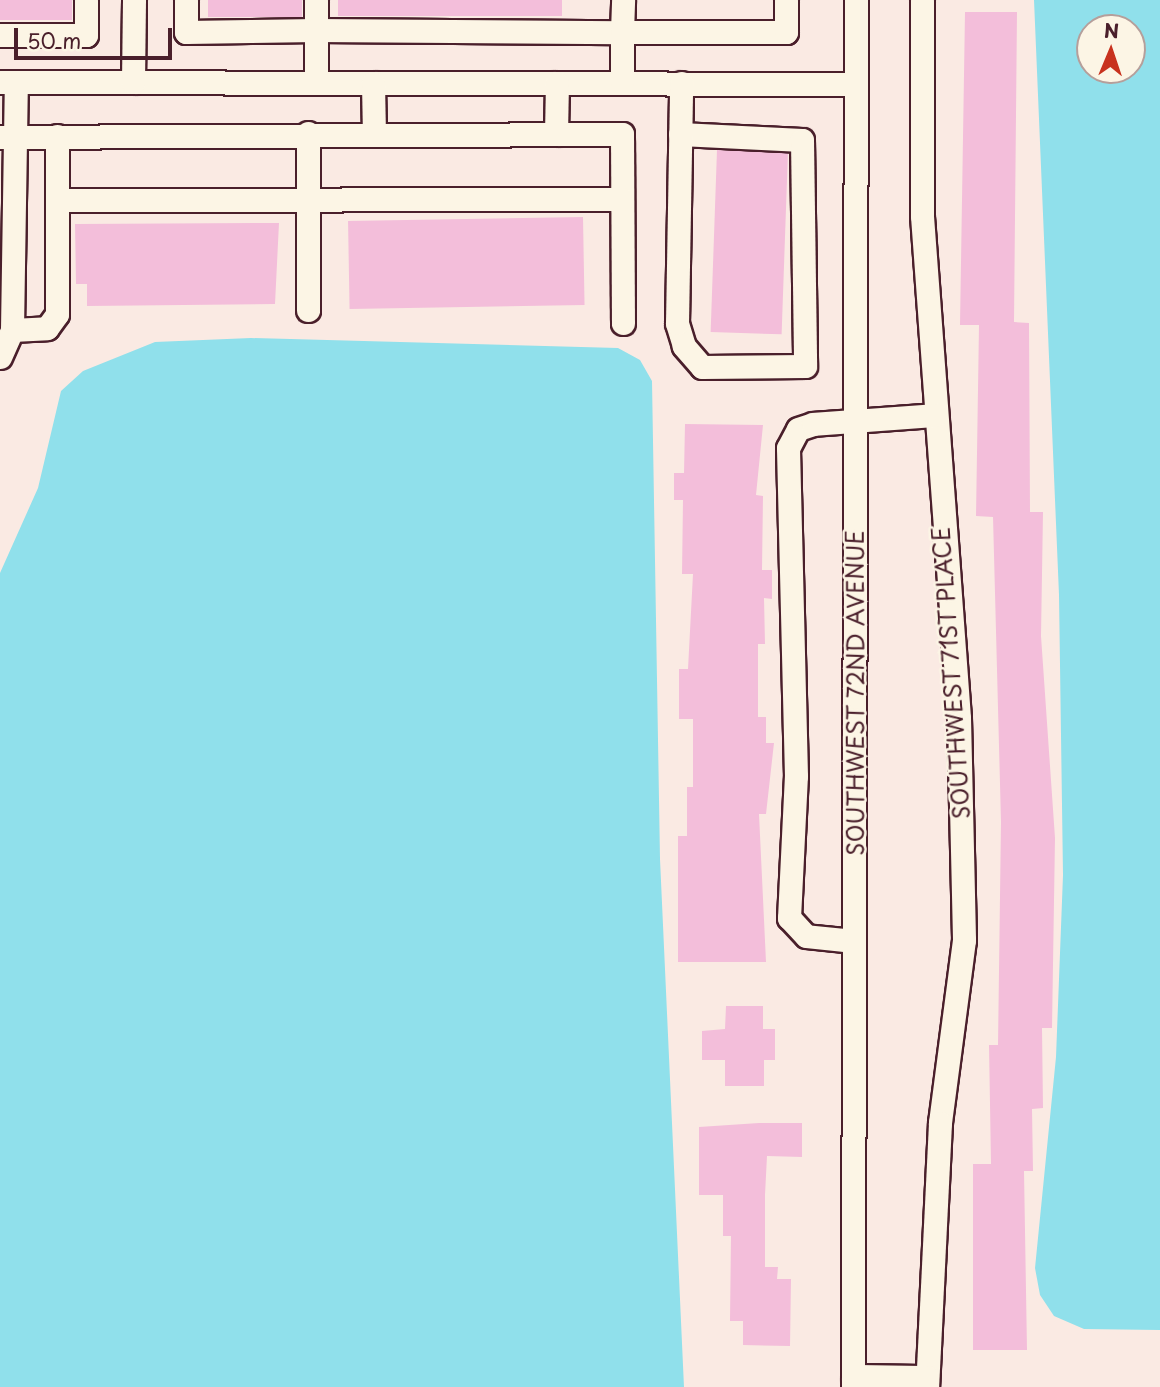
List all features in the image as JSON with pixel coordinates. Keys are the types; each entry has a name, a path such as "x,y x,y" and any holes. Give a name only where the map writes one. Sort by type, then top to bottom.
{"street":[{"path":"0,35 86,35 86,0"},
{"path":"133,82 134,0"},
{"path":"186,0 186,32 786,32 786,0"},
{"path":"316,0 316,83"},
{"path":"622,83 623,0"},
{"name":"SOUTHWEST 72ND AVENUE","path":"853,1382 856,0"},
{"name":"SOUTHWEST 71ST PLACE","path":"922,0 920,183 960,737 964,940 940,1123 927,1382"},
{"path":"0,356 12,330 8,82 856,84"},
{"path":"373,83 374,134"},
{"path":"556,134 557,83"},
{"path":"680,134 802,140 805,366 702,367 684,346 677,323 680,134 681,83"},
{"path":"7,137 309,133 622,134 623,323"},
{"path":"308,310 309,133"},
{"path":"12,330 55,322 57,136"},
{"path":"57,200 622,198"},
{"path":"854,941 806,936 789,918 796,776 788,448 798,429 855,419 936,415"},
{"path":"853,1382 927,1382"}],"water":[{"path":"1034,0 1160,0 1160,1330 1084,1329 1054,1316 1040,1295 1035,1268 1056,1057 1063,875 1059,595"},
{"path":"251,338 618,348 640,360 652,381 660,859 684,1387 0,1387 0,573 38,488 61,391 83,371 155,342"}],"building":[{"path":"0,0 72,0 72,20 0,20"},
{"path":"208,0 302,0 302,17 208,17"},
{"path":"338,0 562,0 562,16 338,16"},
{"path":"965,12 1017,12 1014,322 1029,323 1030,512 1043,512 1041,636 1055,838 1052,1028 1042,1028 1043,1108 1032,1109 1033,1171 1024,1171 1027,1350 973,1350 973,1164 991,1164 989,1045 998,1045 1001,822 993,517 976,516 979,325 960,325"},
{"path":"717,150 788,152 782,334 711,332"},
{"path":"583,217 585,305 350,309 348,221"},
{"path":"279,223 275,304 87,306 87,284 76,284 75,224"},
{"path":"685,424 763,425 756,495 763,496 762,570 772,570 772,599 764,598 765,644 758,644 758,717 766,717 766,743 774,743 766,814 759,814 766,962 678,962 678,836 687,836 687,787 693,787 693,719 679,719 679,669 688,669 693,574 682,574 683,500 674,500 674,473 684,473"},
{"path":"726,1006 763,1006 763,1029 775,1029 775,1060 764,1060 764,1086 725,1086 725,1060 702,1060 702,1031 725,1029"},
{"path":"802,1123 802,1157 767,1156 765,1267 778,1267 777,1279 791,1279 790,1346 743,1345 743,1321 730,1321 731,1236 723,1236 723,1195 699,1195 699,1127"}]}
